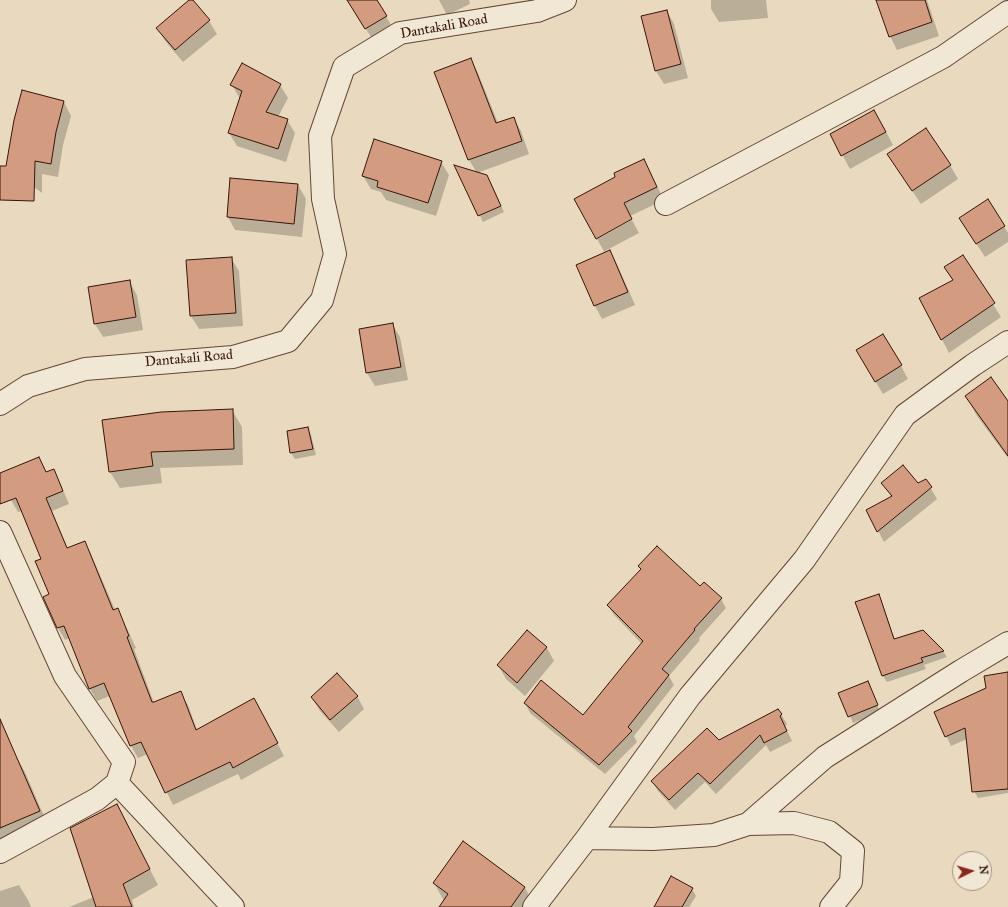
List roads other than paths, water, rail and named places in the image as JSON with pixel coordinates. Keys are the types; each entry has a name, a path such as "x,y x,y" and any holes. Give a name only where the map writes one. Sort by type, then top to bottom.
{"street":[{"name":"Dantakali Road","path":"0,404 28,386 85,369 232,357 288,341 322,300 335,254 323,198 320,136 344,67 400,33 537,11 566,0"},
{"path":"666,204 943,57 1008,12"},
{"path":"534,907 587,838 690,696 804,560 905,415 973,365 1008,342"},
{"path":"0,532 65,676 124,762 117,783 97,799 0,852"},
{"path":"748,824 825,758 961,671 1008,643"},
{"path":"117,783 233,907"},
{"path":"587,838 653,839 714,835 748,824 794,823 829,832 853,851 851,882 831,907"}]}
